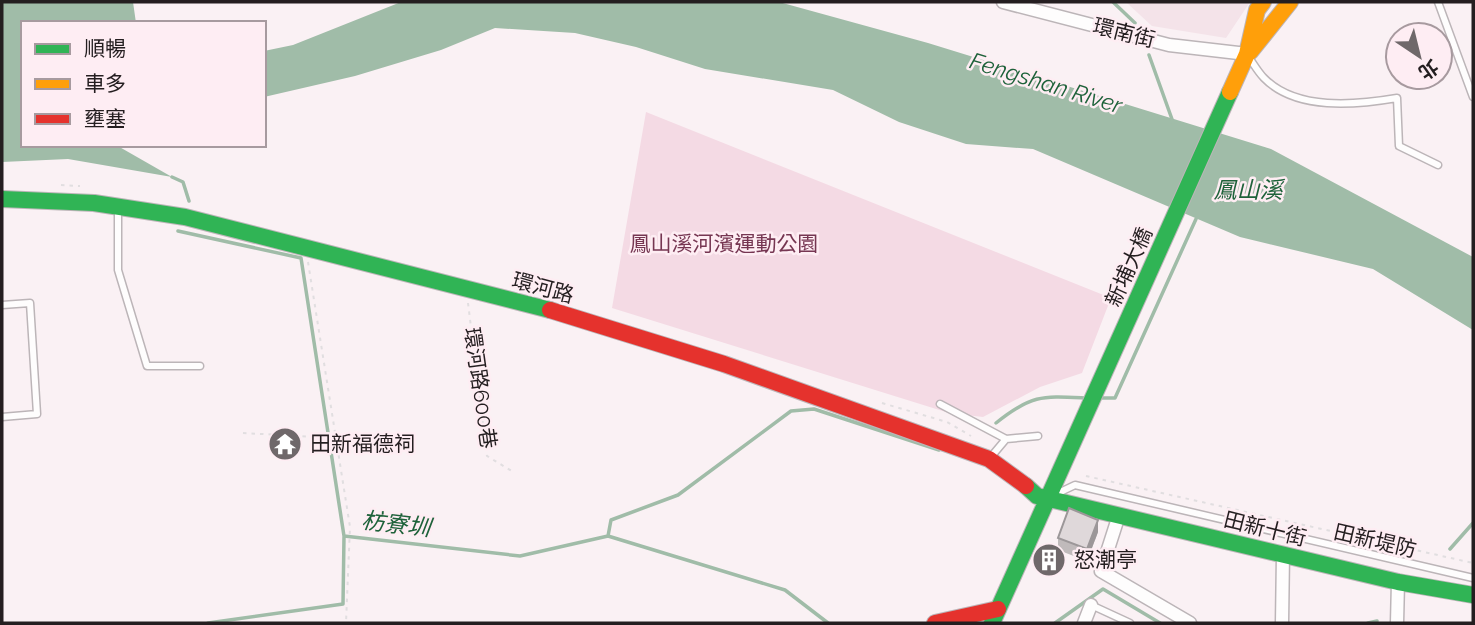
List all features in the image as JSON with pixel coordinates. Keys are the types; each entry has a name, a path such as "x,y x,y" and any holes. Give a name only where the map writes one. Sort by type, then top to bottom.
{"street":[{"name":"環南街","path":"1003,2 1169,45 1247,54"},
{"path":"1247,54 1257,10 1263,2"},
{"path":"1247,54 1290,2"},
{"name":"新埔大橋","path":"995,616 1247,54"},
{"name":"環河路","path":"2,199 49,198 118,205 309,247 632,334 748,371 989,459 1012,473 1037,496 1049,498"},
{"name":"田新十街","path":"1049,498 1398,582 1473,595"},
{"path":"1119,515 1101,571 1191,623"},
{"path":"1282,623 1283,555"},
{"path":"1396,623 1398,582"},
{"path":"1084,623 1091,605"},
{"path":"935,623 995,616"}],"lane":[{"path":"1438,2 1473,97"},
{"path":"1247,54 1266,80 1304,101 1358,105 1397,98 1399,146 1438,165"},
{"path":"118,205 118,270 147,366 200,366"},
{"path":"2,305 30,303 37,414 2,417"},
{"path":"940,404 1006,439 1038,436"},
{"path":"989,459 1006,439"},
{"path":"1049,498 1075,485 1473,578"},
{"path":"1091,605 1129,623"}],"path":[{"path":"309,247 308,267 350,530 345,623"},
{"name":"環河路600巷","path":"466,288 487,456 515,473"},
{"path":"243,433 335,438"},
{"name":"田新堤防","path":"1075,485 1087,475 1473,563"}],"shaded area":[{"path":"1126,2 1250,2 1226,38 1152,26"}],"green space":[{"name":"鳳山溪河濱運動公園","path":"646,112 1111,298 1082,373 1040,387 983,417 949,413 612,308"}],"water":[{"path":"2,2 133,2 136,21 21,21 21,147 120,147 172,177 68,159 2,162"},
{"name":"鳳山溪","path":"401,2 779,2 928,43 1271,149 1473,257 1473,330 1373,269 1240,237 1033,149 966,144 899,122 833,90 705,69 636,47 575,33 495,28 441,50 355,76 266,97 266,51 293,45"}],"building":[{"path":"1069,508 1098,520 1087,549 1058,538"}],"waterway":[{"path":"1113,2 1135,23"},
{"path":"1149,55 1173,122"},
{"name":"枋寮圳","path":"172,177 183,182 189,201"},
{"path":"1099,398 1115,398 1196,219"},
{"name":"枋寮圳","path":"178,231 301,258 344,536 343,604 208,623"},
{"path":"996,423 1019,407 1038,399 1087,398"},
{"path":"608,536 611,520 678,495 791,411 814,409 939,450"},
{"path":"1450,549 1473,523"},
{"name":"枋寮圳","path":"344,536 520,556 608,536 785,590 828,623"},
{"name":"枋寮圳","path":"1055,623 1103,589 1160,623"},
{"path":"1368,623 1377,621"}],"traffic: fast":[{"path":"992,623 1230,92"},
{"path":"2,199 94,203 185,217 550,310"},
{"path":"1026,486 1037,496 1398,582 1473,595"}],"traffic: slow":[{"path":"1230,92 1247,54 1257,10 1263,2"},
{"path":"1250,52 1290,2"}],"traffic: jam":[{"path":"550,310 724,364 989,459 1026,486"},
{"path":"935,623 998,609"}],"place":[{"name":"田新福德祠","path":"285,444"},
{"name":"怒潮亭","path":"1049,560"}],"water label":[{"name":"Fengshan River","path":"1046,83"}]}
